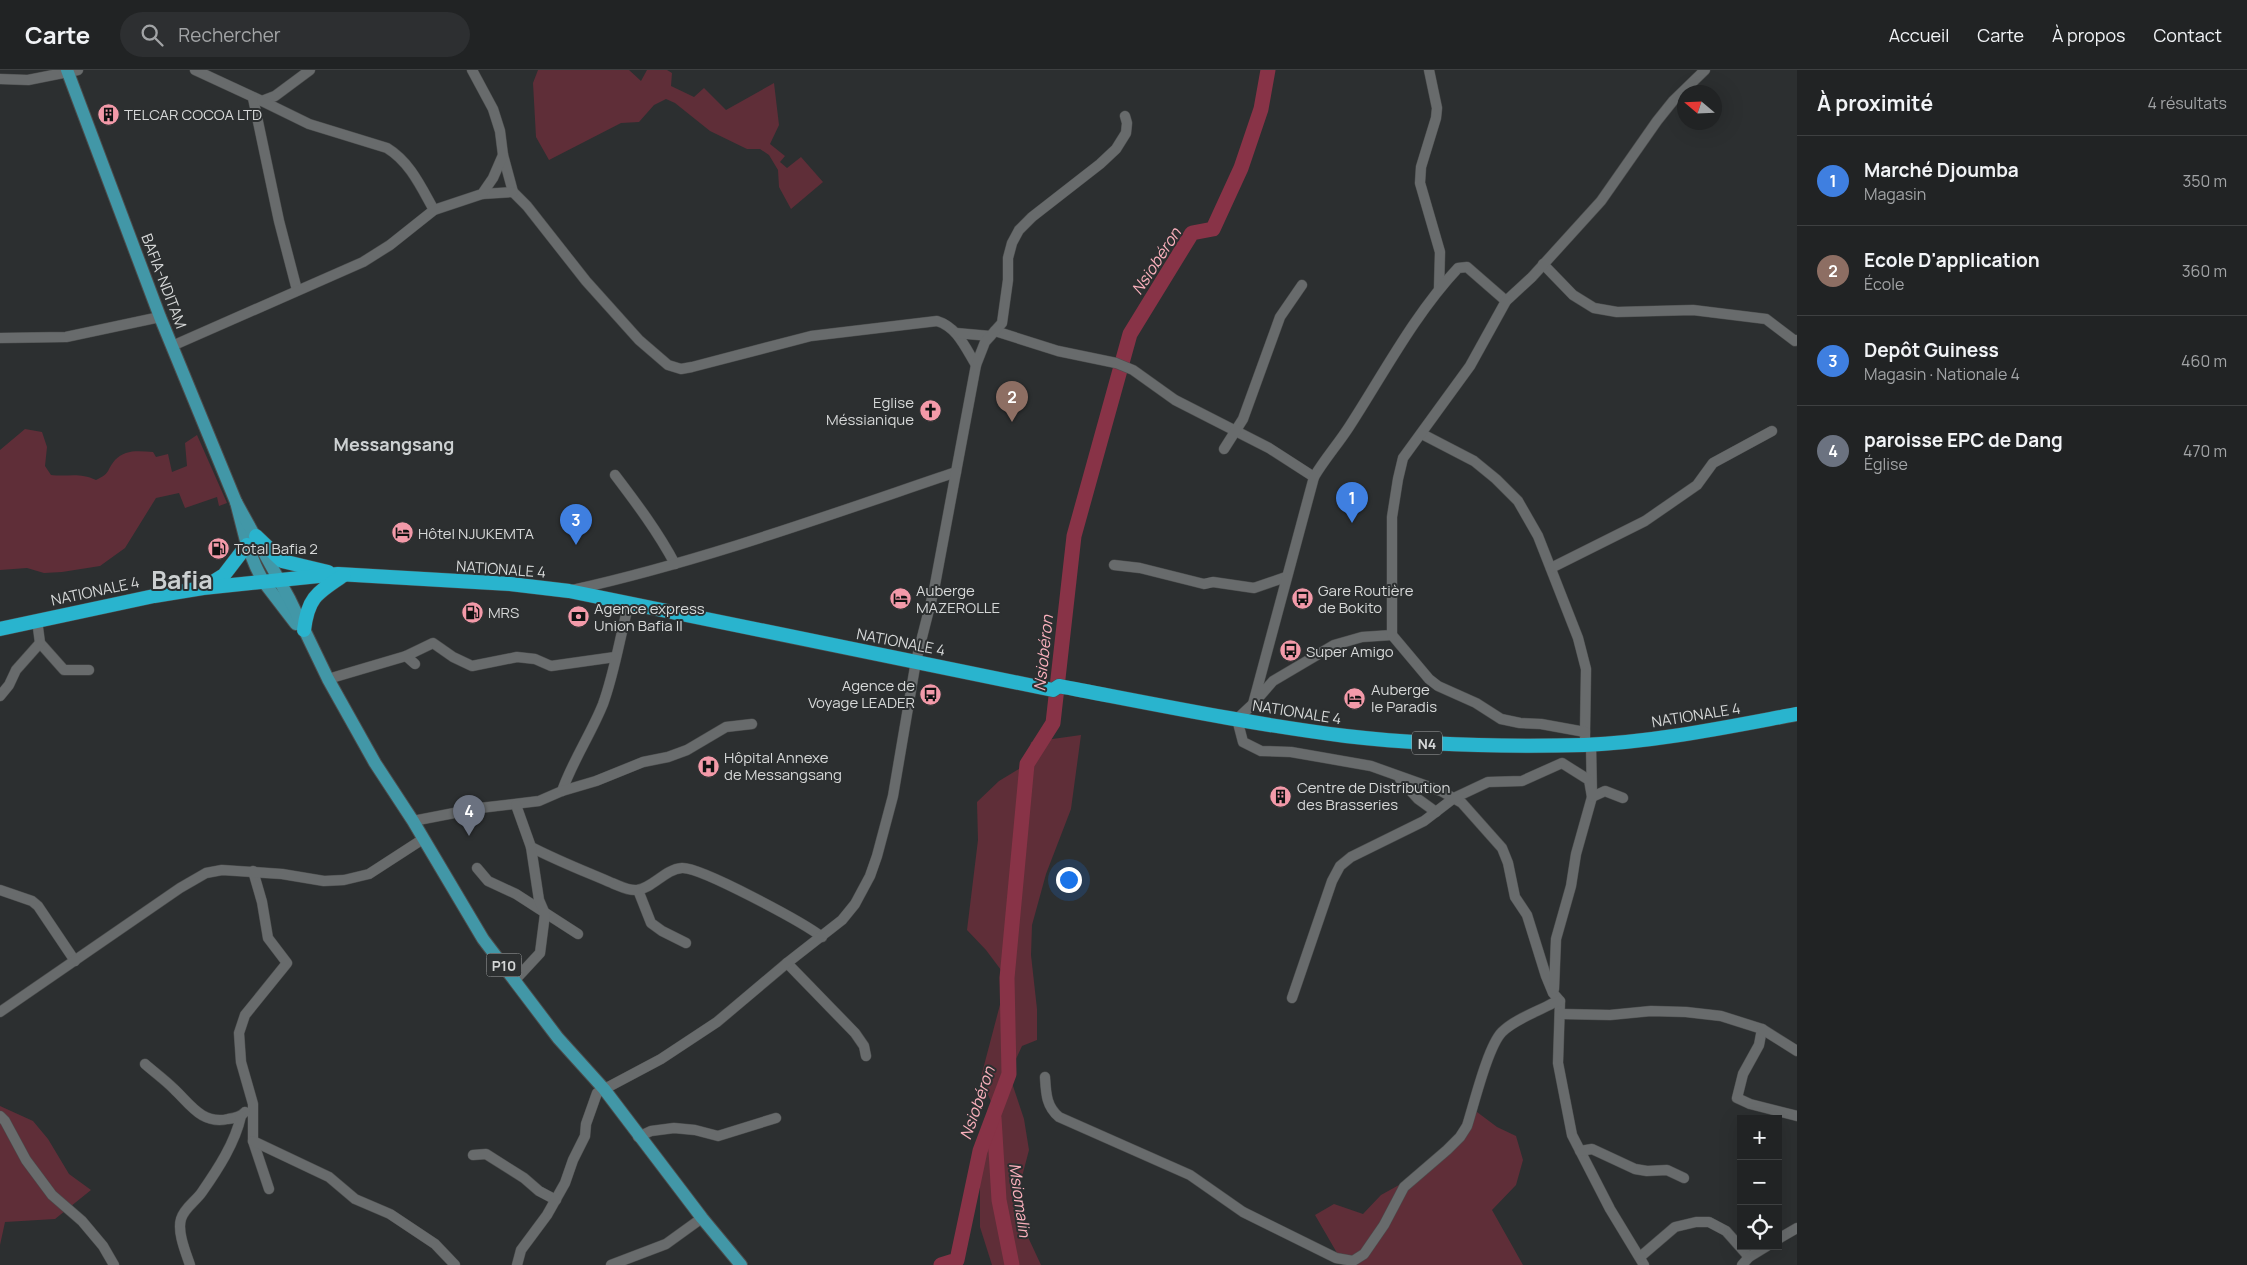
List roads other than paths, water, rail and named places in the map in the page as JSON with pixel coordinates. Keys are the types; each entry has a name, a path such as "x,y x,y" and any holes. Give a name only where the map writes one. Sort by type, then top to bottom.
{"highway":[{"path":"203,588 224,575 251,540 282,561 342,574"},
{"name":"NATIONALE 4","path":"0,629 203,588 342,574 510,584 569,591 1056,688 1346,736 1472,745 1587,740 1688,735 1797,714"},
{"path":"306,634 310,602 342,574"}],"main road":[{"name":"BAFIA-NDITAM","path":"71,71 160,317 251,540"},
{"path":"251,540 280,580"},
{"path":"251,540 263,581"},
{"name":"P10","path":"280,580 328,679 375,762 484,939 558,1038 604,1089 638,1137 741,1265"},
{"name":"P10","path":"263,581 306,634"}],"street":[{"path":"194,70 309,124 374,144 398,154 434,210"},
{"path":"257,100 275,96 310,70"},
{"path":"472,70 493,109 513,192 521,199 586,281 638,340 668,366 681,369 692,367 803,337 937,321 947,324 956,333 976,365"},
{"path":"1429,70 1436,118 1421,167 1420,183 1440,252 1439,289"},
{"path":"1587,740 1501,719 1476,703 1438,686 1429,678 1392,635 1392,517 1403,458 1470,366 1506,301 1601,201 1673,101 1705,70"},
{"path":"0,79 28,80 71,71"},
{"path":"257,100 279,221 297,290"},
{"path":"517,1265 520,1250 556,1200 584,1136 594,1097 597,1093 686,1044 717,1022 842,920 855,904 870,876 893,796 916,661 934,590 976,365 993,334 1002,323 1009,250 1019,230 1032,217 1100,164 1116,149 1126,133 1124,116"},
{"path":"482,194 493,178 503,155"},
{"path":"172,346 363,262 390,245 434,210 482,194 513,192"},
{"path":"1542,264 1572,295 1594,308 1617,312 1693,310 1766,319 1795,341 1797,340"},
{"path":"1253,704 1314,478 1439,289 1458,268 1467,267 1506,301"},
{"path":"1224,449 1237,431 1280,317 1302,285"},
{"path":"0,338 66,337 160,317"},
{"path":"956,333 993,334 1116,363 1134,370 1175,400 1269,448 1314,478"},
{"path":"1551,568 1645,521 1697,485 1713,463 1772,431"},
{"path":"1422,434 1474,461 1518,501 1538,536 1578,638 1586,668 1587,740 1592,797 1576,854 1571,886 1556,939 1553,993"},
{"path":"569,591 675,564 778,532 956,472"},
{"path":"615,475 646,516 675,564"},
{"path":"1114,565 1140,568 1204,584 1213,582 1254,588 1286,578"},
{"path":"562,791 578,752 602,704 629,603"},
{"path":"38,620 40,643 64,670 88,670"},
{"path":"1392,635 1362,637 1334,645 1273,681 1237,719 1243,742 1261,751 1291,752 1347,760 1371,766 1454,798 1475,816 1502,848 1508,863 1515,897 1532,928 1553,993 1560,1002 1558,1063 1569,1123 1580,1151 1610,1209 1642,1261 1675,1227 1696,1222 1709,1222 1726,1231 1746,1261 1761,1250"},
{"path":"0,696 10,685 16,670 40,643"},
{"path":"328,679 406,656 433,643 453,657 472,666 517,657 535,659 550,666 616,657"},
{"path":"406,656 415,664"},
{"path":"413,821 480,808 539,801 643,762 668,757 686,750 726,727 752,724"},
{"path":"1292,998 1332,882 1340,866 1351,857 1424,821 1454,798 1488,782 1522,781 1562,763 1589,780 1592,797"},
{"path":"1399,777 1418,799 1436,812"},
{"path":"1592,797 1605,791 1623,798"},
{"path":"515,980 540,954 546,914 539,900 531,848 516,805"},
{"path":"0,1012 199,876 222,870 253,871 324,881 344,880 368,874 423,839"},
{"path":"531,848 576,870 626,889 638,890 676,869 684,868 715,880 789,915 822,937"},
{"path":"477,868 488,881 516,894 578,934"},
{"path":"253,871 262,902 268,938 287,963 245,1015 239,1033 240,1062 253,1104 253,1141 269,1189"},
{"path":"0,890 32,901 38,906 75,961"},
{"path":"638,890 651,923 686,943"},
{"path":"787,963 855,1033 864,1046 866,1056"},
{"path":"1045,1077 1047,1103 1051,1110 1059,1117 1190,1175 1243,1212 1336,1258 1353,1260 1364,1254 1384,1225 1404,1186 1460,1137 1467,1126 1494,1046 1501,1033 1511,1025 1553,1003 1560,1002"},
{"path":"1560,1014 1610,1015 1651,1011 1721,1016 1762,1029 1797,1051"},
{"path":"1762,1029 1759,1045 1743,1074 1737,1098 1750,1104 1797,1116"},
{"path":"145,1064 176,1090 194,1110 205,1117 226,1120 241,1116"},
{"path":"190,1265 181,1232 181,1219 203,1190 232,1143 241,1116 253,1104"},
{"path":"0,1116 5,1121 26,1160 52,1195 82,1221 103,1246 114,1265"},
{"path":"638,1137 651,1131 674,1128 695,1130 718,1136 776,1118"},
{"path":"253,1141 329,1177 354,1199 390,1214 435,1244 456,1265"},
{"path":"1580,1151 1592,1149 1635,1169 1647,1171 1668,1170 1684,1178"},
{"path":"473,1155 486,1154 524,1178 539,1191 556,1200"},
{"path":"610,1265 656,1249 702,1218"},
{"path":"1782,1237 1797,1228"}],"waterway":[{"name":"Nsiobéron","path":"941,1265 957,1260 980,1151 1009,1074 1007,978 1027,764 1053,723 1074,536 1130,334 1192,233 1213,229 1241,168 1261,109 1268,70"},
{"name":"Msiomalin","path":"994,1118 999,1200 1012,1265"}],"place":[{"name":"TELCAR COCOA LTD","path":"108,114"},
{"name":"Eglise Méssianique","path":"930,411"},
{"name":"Ecole D'application","path":"1012,422"},
{"name":"Marché Djoumba","path":"1352,523"},
{"name":"Hôtel NJUKEMTA","path":"402,533"},
{"name":"Depôt Guiness","path":"576,545"},
{"name":"Total Bafia 2","path":"218,548"},
{"name":"Auberge MAZEROLLE","path":"900,599"},
{"name":"Gare Routière de Bokito","path":"1302,599"},
{"name":"MRS","path":"472,612"},
{"name":"Agence express Union Bafia II","path":"578,617"},
{"name":"Super Amigo","path":"1290,651"},
{"name":"Agence de Voyage LEADER","path":"931,694"},
{"name":"Auberge le Paradis","path":"1355,698"},
{"name":"Hôpital Annexe de Messangsang","path":"708,766"},
{"name":"Centre de Distribution des Brasseries","path":"1281,796"},
{"name":"paroisse EPC de Dang","path":"469,836"}],"district":[{"name":"Messangsang","path":"394,444"},
{"name":"Bafia","path":"182,579"}]}
